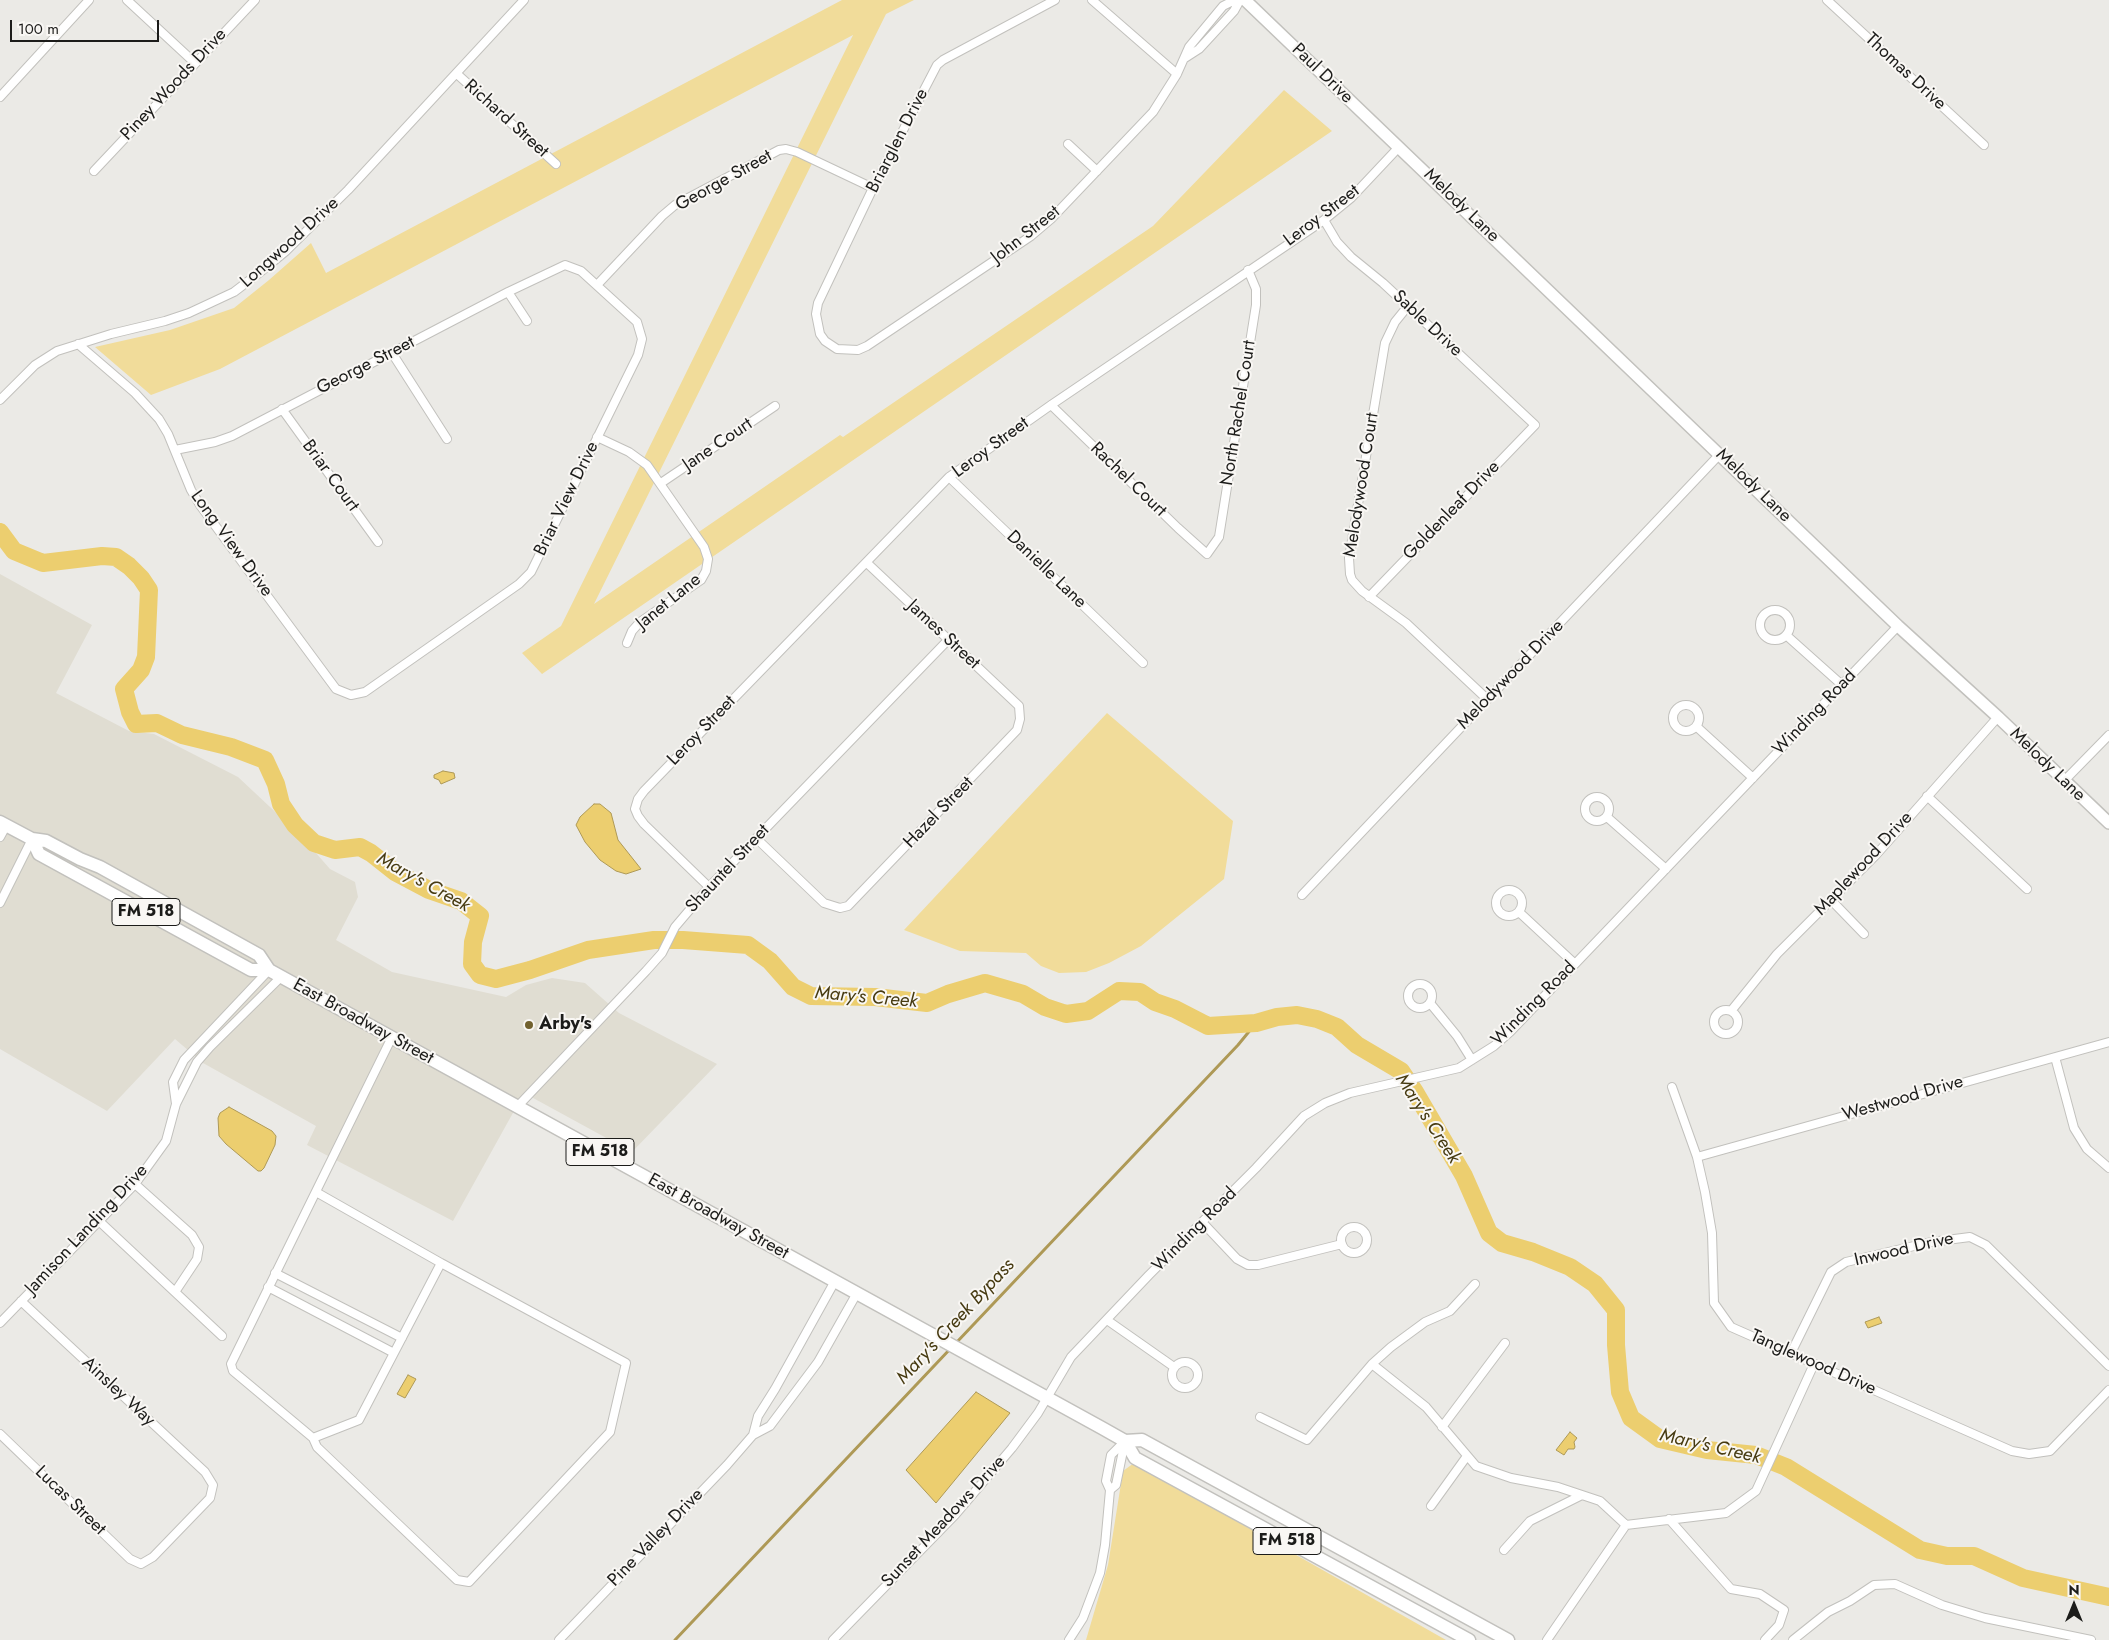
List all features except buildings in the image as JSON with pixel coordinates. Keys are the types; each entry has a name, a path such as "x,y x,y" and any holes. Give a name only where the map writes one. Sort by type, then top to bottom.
{"main road":[{"name":"East Broadway Street","path":"2,828 32,839 46,840 80,859 100,867 259,955 269,970 281,977 1047,1398"},
{"name":"East Broadway Street","path":"32,839 39,854 252,970 269,970"},
{"path":"112,894 139,900 192,927 202,923"},
{"name":"FM 518","path":"1047,1398 1124,1441 1135,1458 1469,1640"},
{"name":"FM 518","path":"1124,1441 1142,1440 1508,1640"}],"street":[{"path":"0,97 89,0"},
{"path":"127,0 195,63"},
{"name":"Piney Woods Drive","path":"94,170 255,0"},
{"path":"512,0 521,3"},
{"name":"Briarglen Drive","path":"825,341 818,327 816,314 818,303 873,188 937,65 1055,0"},
{"path":"1092,0 1176,74"},
{"name":"John Street","path":"825,341 837,349 846,351 858,350 867,346 1031,236 1051,219 1153,112 1185,58 1189,47 1222,6 1235,0"},
{"name":"John Street","path":"1185,58 1199,49 1234,11 1240,0"},
{"name":"Paul Drive","path":"1245,0 1399,147"},
{"name":"Thomas Drive","path":"1827,0 1984,145"},
{"name":"Longwood Drive","path":"0,400 35,365 58,352 78,344 189,313 234,292 286,251 310,228 457,74 521,3"},
{"name":"Richard Street","path":"457,74 556,164"},
{"path":"1068,144 1097,171"},
{"name":"Leroy Street","path":"709,887 644,824 635,809 638,799 644,791 949,477 1051,405 1324,220 1351,198 1399,147"},
{"name":"Melody Lane","path":"1399,147 1898,626 1998,717 2109,824"},
{"name":"George Street","path":"598,285 662,216 675,205 779,150 792,150 873,188"},
{"name":"Sable Drive","path":"1324,220 1336,242 1351,258 1383,283 1535,426"},
{"name":"Briar View Drive","path":"351,695 365,692 519,584 531,572 638,355 642,338 636,322 581,271 565,265 552,271"},
{"name":"North Rachel Court","path":"1207,554 1219,537 1256,306 1256,289 1248,270"},
{"name":"George Street","path":"175,450 215,442 232,436 552,271"},
{"path":"508,292 527,321"},
{"name":"Melodywood Court","path":"1408,306 1395,322 1384,343 1350,558 1350,574 1352,580 1369,597 1418,634 1487,699"},
{"name":"Long View Drive","path":"78,344 148,405 159,419 175,450 187,482 200,505 336,689 351,695"},
{"path":"392,353 447,439"},
{"name":"Rachel Court","path":"1051,405 1207,554"},
{"name":"Jane Court","path":"661,484 775,406"},
{"name":"Briar Court","path":"282,409 378,542"},
{"name":"Goldenleaf Drive","path":"1369,597 1535,426"},
{"name":"Janet Lane","path":"598,437 638,457 647,465 704,547 708,559 706,571 701,580 640,622 632,631 627,643"},
{"name":"Melodywood Drive","path":"1302,895 1720,454"},
{"name":"Danielle Lane","path":"949,477 1143,663"},
{"name":"James Street","path":"867,563 1019,706"},
{"name":"Winding Road","path":"1047,1398 1071,1357 1256,1168 1304,1116 1325,1103 1350,1093 1458,1068 1510,1032 1898,626"},
{"path":"1786,635 1842,685"},
{"name":"Shauntel Street","path":"517,1107 662,953 675,927 709,887 948,640"},
{"name":"Hazel Street","path":"757,839 824,903 840,908 848,906 1017,730 1019,706"},
{"name":"Maplewood Drive","path":"1731,1011 1777,954 1832,901 1998,717"},
{"path":"1697,727 1753,778"},
{"path":"2064,781 2109,735"},
{"path":"1927,796 2027,889"},
{"path":"1607,817 1666,869"},
{"path":"0,902 32,839"},
{"path":"1832,901 1864,934"},
{"path":"1519,912 1575,964"},
{"name":"Jamison Landing Drive","path":"176,1104 174,1082 184,1060 269,970"},
{"name":"Jamison Landing Drive","path":"0,1323 135,1184 166,1141 176,1104 197,1062 281,977"},
{"path":"1430,1003 1457,1036 1472,1060"},
{"path":"316,1192 441,1263 626,1363 610,1432 469,1582 457,1580 317,1447 313,1438 233,1371 230,1364 392,1037"},
{"name":"Westwood Drive","path":"1697,1157 2109,1042"},
{"path":"2055,1057 2074,1128 2087,1149 2109,1168"},
{"name":"Tanglewood Drive","path":"1672,1087 1697,1157 1712,1233 1714,1303 1732,1327 2012,1451 2029,1454 2050,1451 2109,1390"},
{"path":"135,1184 192,1234 199,1247 197,1259 175,1292"},
{"path":"99,1220 222,1336"},
{"path":"1202,1222 1237,1259 1248,1265 1258,1265 1342,1244"},
{"name":"Inwood Drive","path":"1790,1353 1831,1272 1846,1262 1931,1242 1970,1237 1986,1245 2109,1366"},
{"path":"313,1438 359,1420 441,1263"},
{"path":"275,1274 402,1338"},
{"name":"Pine Valley Drive","path":"753,1435 758,1416 835,1281"},
{"path":"1260,1417 1307,1440 1372,1364 1391,1347 1425,1322 1450,1312 1475,1284"},
{"path":"268,1287 394,1353"},
{"name":"Pine Valley Drive","path":"559,1640 727,1465 753,1435 770,1426 818,1362 857,1293"},
{"name":"Ainsley Way","path":"21,1301 205,1472 213,1484 210,1498 154,1557 141,1564"},
{"path":"1107,1320 1174,1368"},
{"path":"1442,1427 1505,1343"},
{"path":"1372,1364 1426,1407 1476,1466 1511,1478 1558,1487 1600,1501 1626,1525"},
{"path":"1547,1640 1626,1525 1726,1513 1756,1491 1814,1364"},
{"name":"Sunset Meadows Drive","path":"833,1640 955,1515 1012,1448 1047,1398"},
{"name":"Lucas Street","path":"0,1434 130,1559 141,1564"},
{"path":"1070,1640 1083,1618 1100,1574 1110,1490 1106,1481 1111,1455 1124,1441"},
{"path":"1431,1506 1467,1456"},
{"path":"1504,1550 1530,1521 1582,1495"},
{"path":"1669,1519 1731,1589 1760,1594 1784,1610 1779,1625 1765,1640"},
{"path":"1793,1640 1800,1632 1828,1612 1850,1601 1874,1585 1895,1584 1942,1605 1977,1615 2091,1640"}],"shaded area":[{"path":"842,0 914,0 886,14 594,604 840,435 843,437 1153,226 1284,90 1332,131 542,674 522,653 561,626 853,35 220,369 151,395 95,347 170,330 234,308 311,243 326,273"},
{"path":"0,574 92,625 56,693 129,731 154,734 238,777 301,836 330,869 355,882 358,897 336,940 392,972 506,997 526,985 552,978 585,983 619,1013 717,1064 632,1152 524,1093 453,1221 307,1145 316,1126 203,1063 175,1039 107,1111 0,1049"},
{"path":"1107,713 1233,821 1224,879 1141,946 1109,963 1086,972 1059,973 1041,966 1026,953 960,951 904,930"},
{"path":"443,771 454,773 455,778 441,784 439,780 434,778 434,775"},
{"path":"594,804 600,804 611,813 618,840 641,869 626,874 616,871 600,860 585,842 576,825 580,817"},
{"path":"229,1107 272,1131 276,1136 275,1145 261,1171 258,1171 219,1136 218,1118 220,1113"},
{"path":"1879,1317 1882,1323 1868,1328 1865,1322"},
{"path":"408,1375 416,1379 405,1398 397,1394"},
{"path":"976,1392 1010,1413 936,1503 906,1470"},
{"path":"1570,1432 1577,1438 1574,1442 1575,1447 1574,1449 1568,1449 1564,1455 1556,1450"},
{"path":"1134,1463 1446,1640 1086,1640 1108,1565 1123,1471"}],"waterway":[{"name":"Mary's Creek","path":"0,532 14,551 43,563 102,556 116,557 129,566 141,578 149,590 146,657 141,670 124,689 130,712 136,724 157,723 182,735 231,747 265,760 276,784 281,804 295,825 314,843 335,850 360,847 371,853 395,872 429,890 461,901 480,916 473,942 472,964 480,975 496,979 530,970 588,950 654,940 683,940 748,945 770,961 793,987 811,996 875,997 927,1003 948,994 985,983 1023,994 1045,1007 1066,1014 1088,1011 1119,991 1140,992 1155,1002 1175,1009 1208,1026 1256,1023 1277,1017 1297,1015 1317,1019 1337,1027 1357,1045 1401,1071 1464,1176 1489,1233 1502,1243 1533,1252 1570,1267 1595,1284 1616,1310 1616,1345 1620,1392 1631,1418 1660,1439 1707,1450 1756,1455 1786,1467 1920,1550 1947,1556 1974,1556 2023,1578 2109,1597"},
{"name":"Mary's Creek Bypass","path":"956,1343 1238,1045 1256,1023"},
{"name":"Mary's Creek Bypass","path":"675,1640 951,1348"}],"place":[{"name":"Arby's","path":"529,1025"}]}
